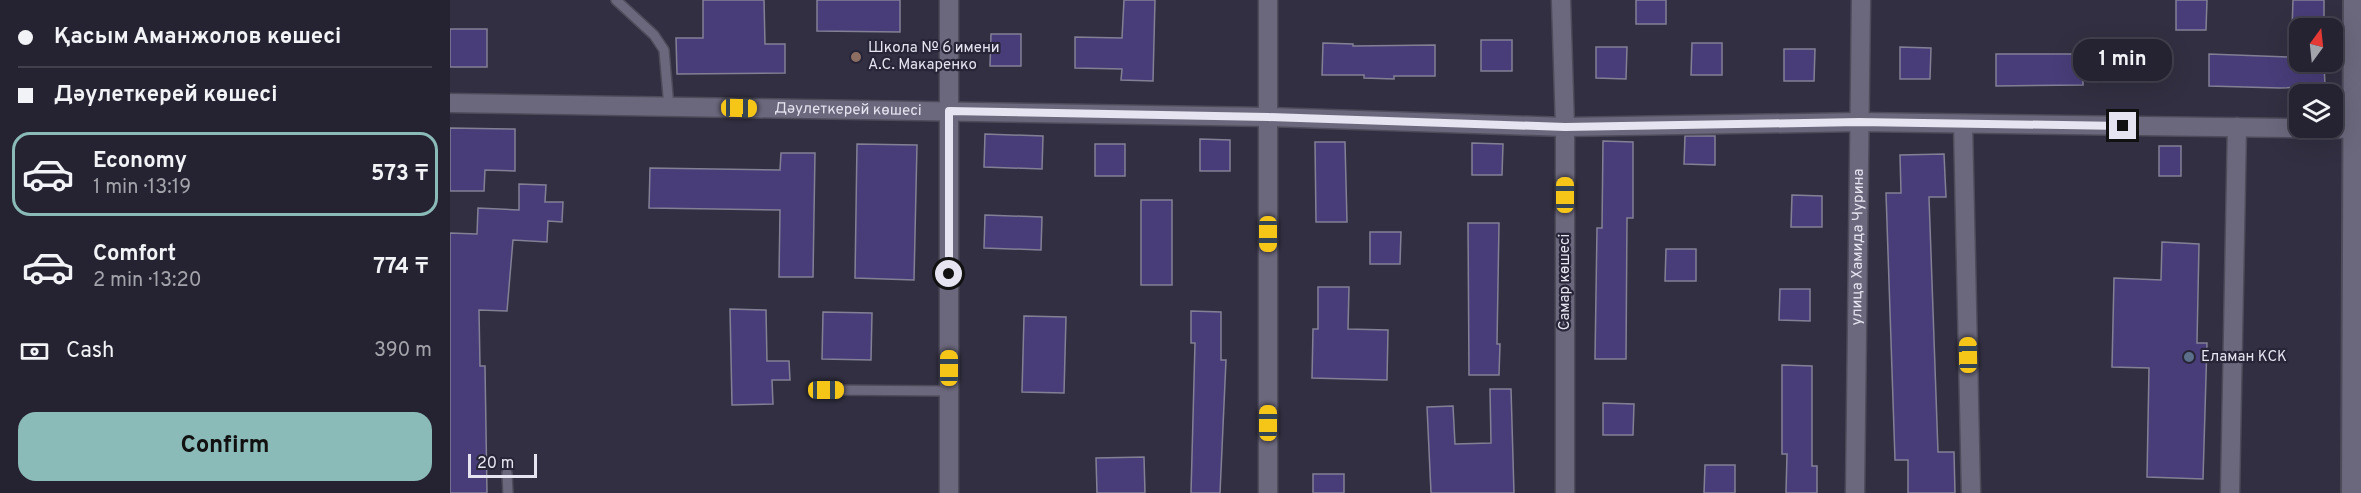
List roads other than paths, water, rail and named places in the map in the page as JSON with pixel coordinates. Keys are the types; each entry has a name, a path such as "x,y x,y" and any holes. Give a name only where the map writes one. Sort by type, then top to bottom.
{"street":[{"path":"949,0 949,493"},
{"path":"1268,0 1269,493"},
{"name":"Самар көшесі","path":"1561,0 1565,127 1565,493"},
{"name":"улица Хамида Чурина","path":"1855,493 1861,0"},
{"path":"2353,493 2357,129 2355,0"},
{"name":"Дәулеткерей көшесі","path":"450,103 1268,117 1565,127 1859,122 2357,129"},
{"path":"1963,124 1971,493"},
{"path":"2230,493 2237,127"}],"lane":[{"path":"616,0 654,36 664,50 669,106"},
{"path":"826,390 949,392"},
{"path":"507,473 508,493"}],"place":[{"name":"Школа № 6 имени А.С. Макаренко","path":"856,57"},
{"name":"Еламан КСК","path":"2189,357"}]}
